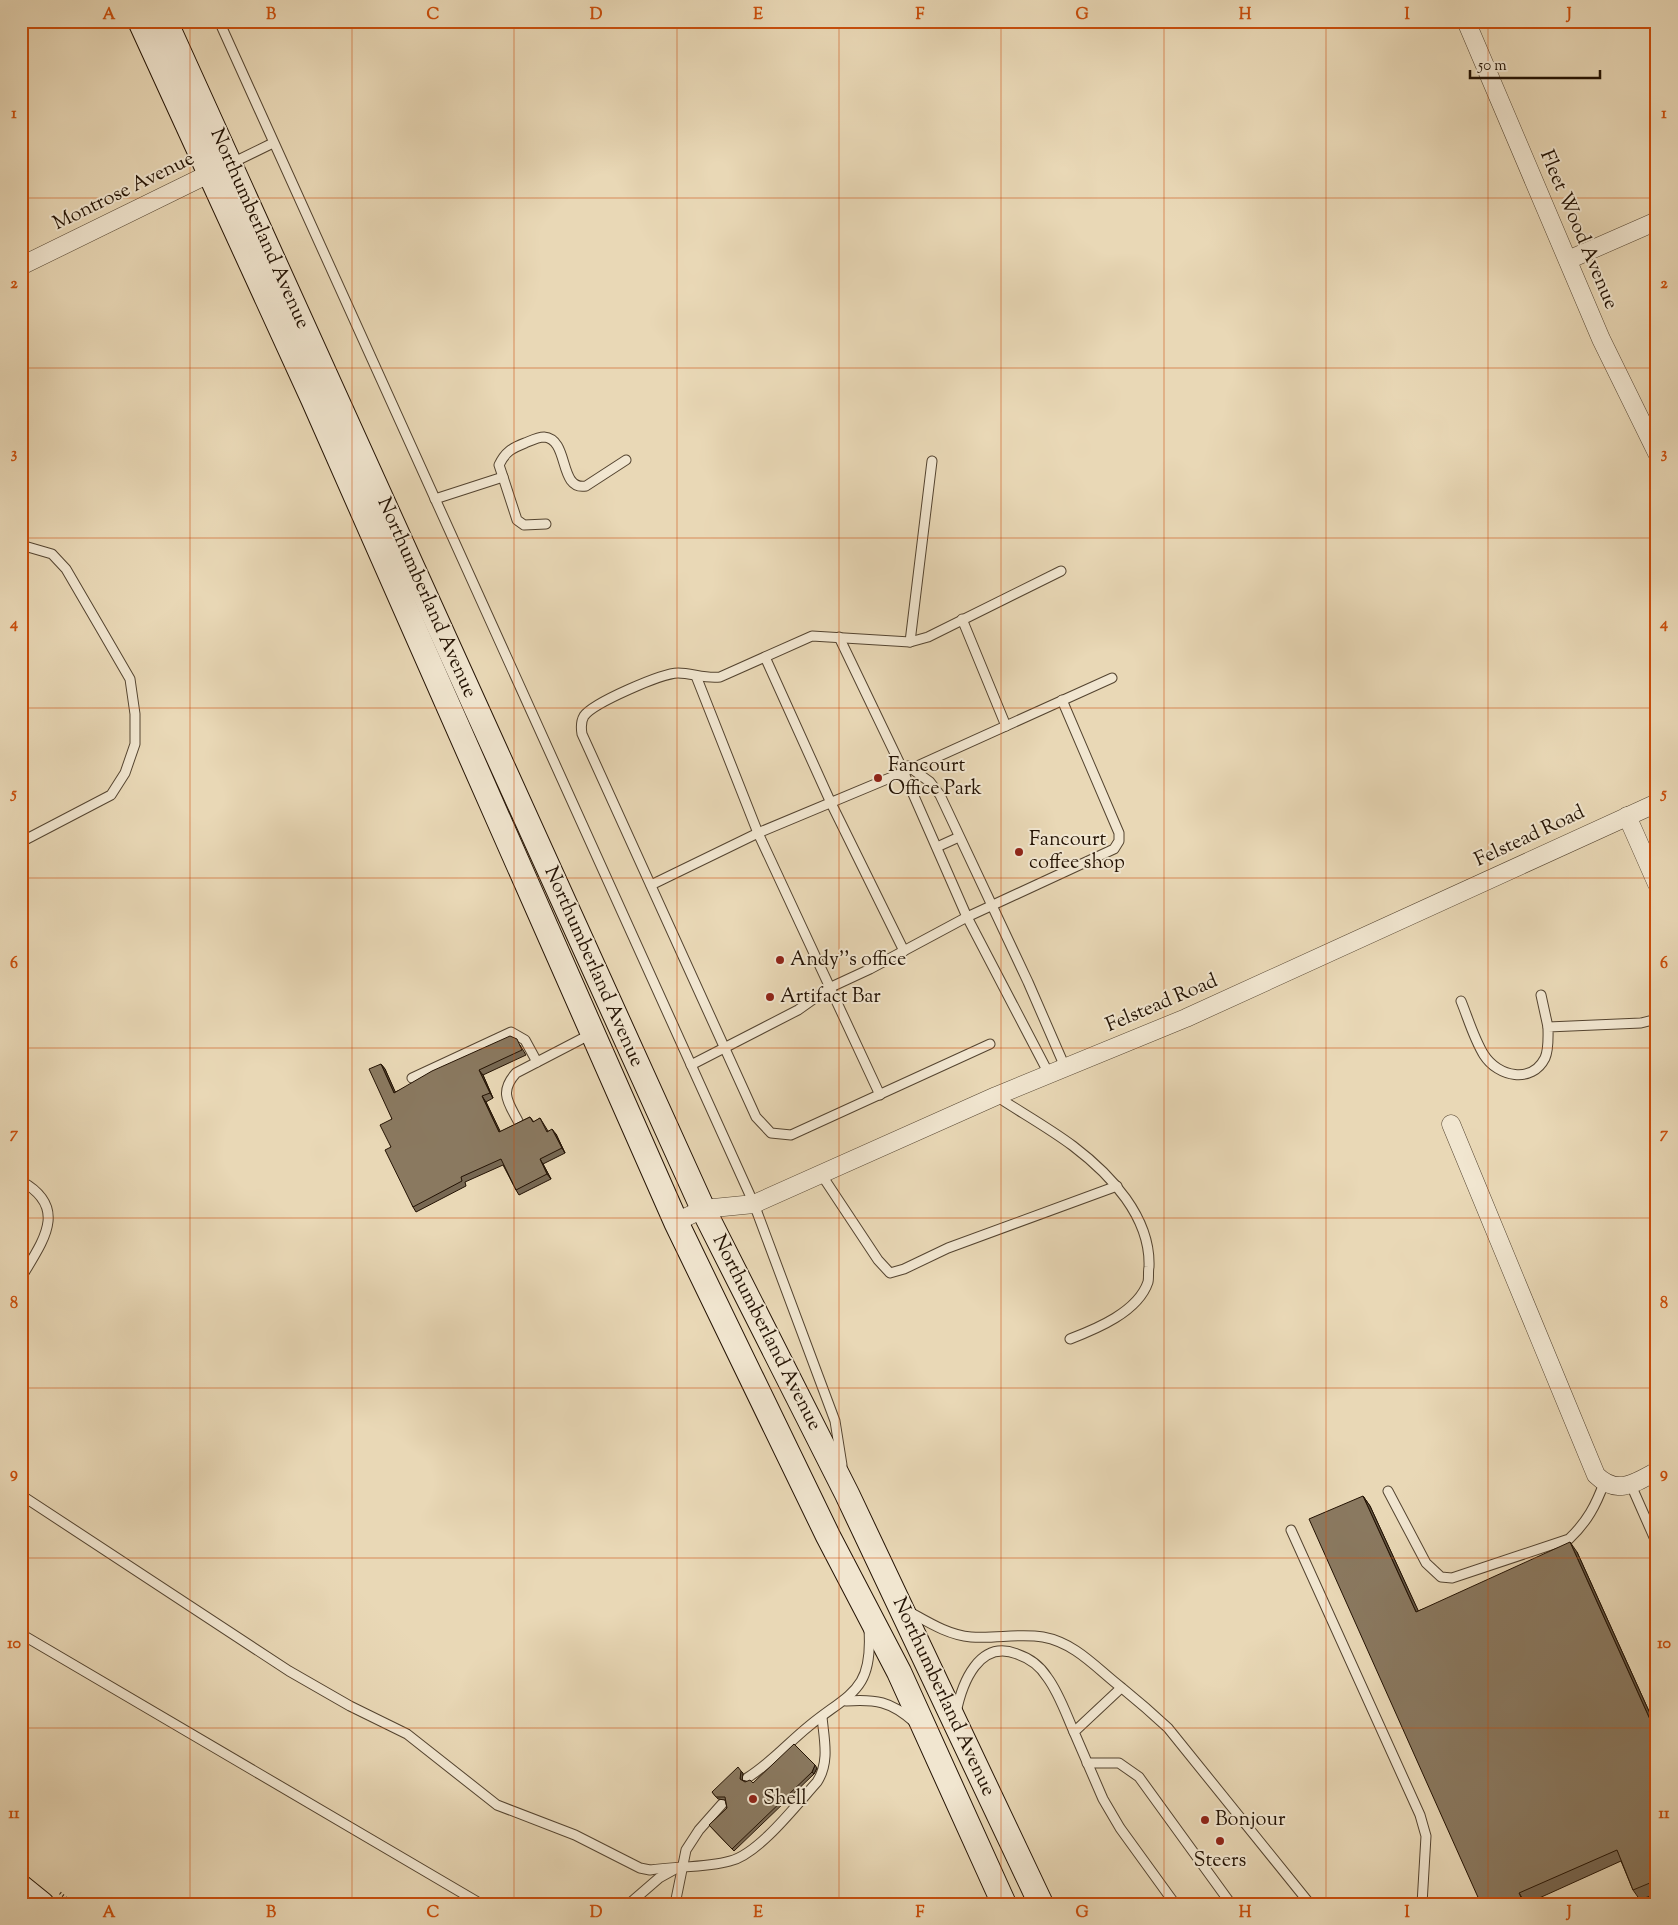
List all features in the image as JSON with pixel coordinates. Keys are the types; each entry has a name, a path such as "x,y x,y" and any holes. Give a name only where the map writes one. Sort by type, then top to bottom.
{"main road":[{"name":"Northumberland Avenue","path":"140,21 220,169 703,1209 902,1607 954,1722 1041,1904"},
{"name":"Northumberland Avenue","path":"165,21 220,169 313,399 676,1222 868,1614 932,1740 1004,1904"},
{"path":"984,1855 991,1904"},
{"path":"21,1887 42,1904"}],"street":[{"name":"Fleet Wood Avenue","path":"1466,21 1601,339 1657,452"},
{"name":"Montrose Avenue","path":"21,266 220,169"},
{"path":"1568,260 1657,221"},
{"name":"Felstead Road","path":"676,1222 703,1209 754,1204 996,1096 1186,1018 1657,803"},
{"path":"1627,816 1657,884"},
{"path":"1451,1124 1577,1426 1590,1463 1604,1483 1616,1487 1631,1485 1657,1471"}],"lane":[{"path":"219,21 754,1204 835,1421 847,1494"},
{"name":"Montrose Avenue","path":"220,169 273,143"},
{"path":"546,524 524,525 517,520 499,465 509,450 544,437 557,446 573,484 580,487 594,481 626,460"},
{"path":"910,642 932,461"},
{"path":"435,499 503,477"},
{"path":"21,545 52,554 66,569 130,679 135,714 135,744 126,772 111,796 21,842"},
{"path":"990,1044 791,1136 771,1133 756,1117 582,734 581,726 584,716 591,709 627,690 666,674 678,673 720,677 812,636 910,642 928,637 1061,571"},
{"path":"962,619 1006,726"},
{"path":"840,637 899,762 908,770 930,782 940,795 1065,1067"},
{"path":"765,657 830,803 904,951"},
{"path":"696,676 758,833 880,1095"},
{"path":"652,885 758,833 908,770 1112,678"},
{"path":"691,1065 726,1049 798,1010 829,988 990,905 1114,849 1119,841 1119,833 1062,700"},
{"path":"908,770 937,847 967,917 1049,1074"},
{"path":"937,847 959,837"},
{"path":"1460,1001 1484,1056 1508,1073 1518,1076 1528,1074 1539,1067 1546,1056 1548,1027 1541,995"},
{"path":"1548,1027 1641,1023 1657,1020"},
{"path":"412,1078 511,1032 525,1040 537,1062"},
{"path":"518,1121 506,1099 507,1083 516,1073 593,1033"},
{"path":"996,1096 1074,1146 1117,1186 1134,1211 1146,1237 1149,1260 1148,1282 1123,1313 1097,1328 1070,1339"},
{"path":"821,1174 878,1260 890,1273 904,1269 948,1248 1117,1186"},
{"path":"21,1181 42,1196 48,1208 50,1224 21,1278"},
{"path":"1388,1491 1426,1563 1441,1577 1452,1578 1570,1538 1583,1526 1591,1514 1604,1483"},
{"path":"1631,1485 1657,1544"},
{"path":"21,1495 289,1671 350,1706 407,1734 498,1805 575,1835 640,1868 650,1870 720,1864 741,1857 780,1823 818,1782 823,1773 825,1763 822,1717"},
{"path":"1291,1530 1420,1815 1426,1836 1422,1904"},
{"path":"902,1607 939,1628 958,1635 973,1638 1018,1634 1062,1642 1080,1652 1168,1728 1310,1904"},
{"path":"747,1778 776,1757 809,1726 846,1701 859,1685 869,1660 868,1614"},
{"path":"21,1634 480,1904"},
{"path":"954,1722 964,1681 973,1668 995,1651 1010,1651 1026,1657 1047,1677 1120,1828 1175,1904"},
{"path":"1074,1732 1121,1688"},
{"path":"846,1701 871,1699 885,1703 912,1720 932,1740"},
{"path":"1087,1763 1120,1763 1139,1777 1231,1904"},
{"path":"675,1904 686,1850 699,1830 722,1804"},
{"path":"630,1904 659,1878 682,1866"}],"building":[{"path":"510,1036 517,1039 522,1050 479,1070 490,1093 482,1096 499,1132 530,1117 533,1122 540,1118 547,1132 552,1129 562,1148 540,1159 547,1174 516,1190 501,1159 461,1177 462,1181 413,1207 385,1150 391,1147 380,1125 392,1119 369,1069 381,1064 394,1093 432,1071"},
{"path":"1363,1496 1416,1612 1570,1542 1657,1735 1657,1880 1633,1890 1617,1850 1519,1893 1524,1904 1481,1904 1309,1519"},
{"name":"Shell","path":"794,1744 815,1765 812,1772 732,1849 709,1825 727,1808 725,1797 716,1797 712,1792 738,1767 741,1771 740,1779 745,1782 750,1780 753,1783"}],"place":[{"name":"Fancourt Office Park","path":"878,778"},
{"name":"Fancourt coffee shop","path":"1019,852"},
{"name":"Andy''s office","path":"780,960"},
{"name":"Artifact Bar","path":"770,997"},
{"name":"Shell","path":"753,1799"},
{"name":"Bonjour","path":"1205,1820"},
{"name":"Steers","path":"1220,1841"}]}
